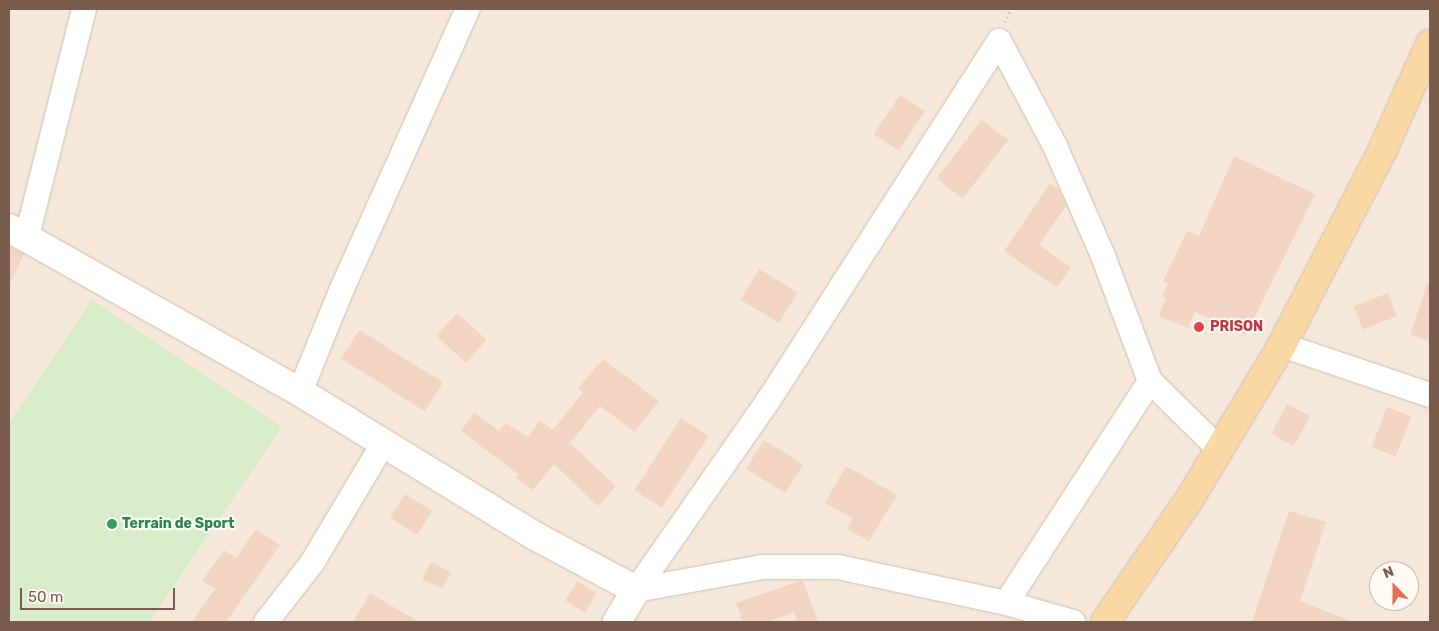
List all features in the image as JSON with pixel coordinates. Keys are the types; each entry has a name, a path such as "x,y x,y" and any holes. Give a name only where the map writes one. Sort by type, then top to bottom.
{"main road":[{"path":"1105,622 1189,500 1282,344 1383,149 1430,44"}],"street":[{"path":"84,9 18,232 300,392 537,537 636,590 762,567 838,568 1006,603 1073,622"},
{"path":"300,392 341,291 468,9"},
{"path":"617,622 636,590 768,401 999,41 1055,146 1103,256 1150,381 1219,449"},
{"path":"1282,344 1430,395"},
{"path":"1006,603 1150,381"},
{"path":"266,622 312,562 384,442"}],"shaded area":[{"path":"9,9 1430,9 1430,622 9,622"}],"green space":[{"name":"Terrain de Sport","path":"92,300 282,427 149,622 9,622 9,423"}],"building":[{"path":"900,95 925,112 899,151 874,134"},
{"path":"982,120 1008,140 962,199 936,178"},
{"path":"1234,156 1315,194 1246,335 1195,312 1188,328 1159,316 1166,298 1162,296 1168,284 1163,281 1187,231 1199,236"},
{"path":"1050,184 1059,190 1066,206 1039,245 1071,267 1057,287 1004,251"},
{"path":"9,246 24,254 9,286"},
{"path":"759,269 798,292 779,323 740,300"},
{"path":"1427,284 1430,285 1430,341 1410,335"},
{"path":"1388,293 1397,316 1362,330 1353,306"},
{"path":"457,313 487,340 466,363 436,336"},
{"path":"359,330 443,382 425,411 341,359"},
{"path":"603,359 659,401 635,432 600,406 570,443 616,486 598,506 554,464 533,490 515,477 518,474 461,431 474,413 499,431 506,423 528,437 540,421 553,430 583,392 578,388"},
{"path":"1287,404 1310,416 1294,446 1271,434"},
{"path":"1387,407 1411,416 1396,456 1372,447"},
{"path":"681,418 709,436 662,508 634,490"},
{"path":"764,440 803,464 785,493 746,469"},
{"path":"846,466 897,495 869,541 847,529 853,518 825,503"},
{"path":"405,494 432,511 417,535 390,518"},
{"path":"1289,511 1326,522 1300,601 1354,622 1252,622"},
{"path":"256,529 280,545 226,622 192,622 215,589 202,581 224,550 236,558"},
{"path":"431,562 451,572 442,589 422,579"},
{"path":"577,581 597,593 585,613 565,601"},
{"path":"803,581 818,622 797,622 794,612 767,622 743,622 736,603"},
{"path":"370,593 419,622 353,622"}],"place":[{"name":"PRISON","path":"1199,327"},
{"name":"Terrain de Sport","path":"112,524"}]}
